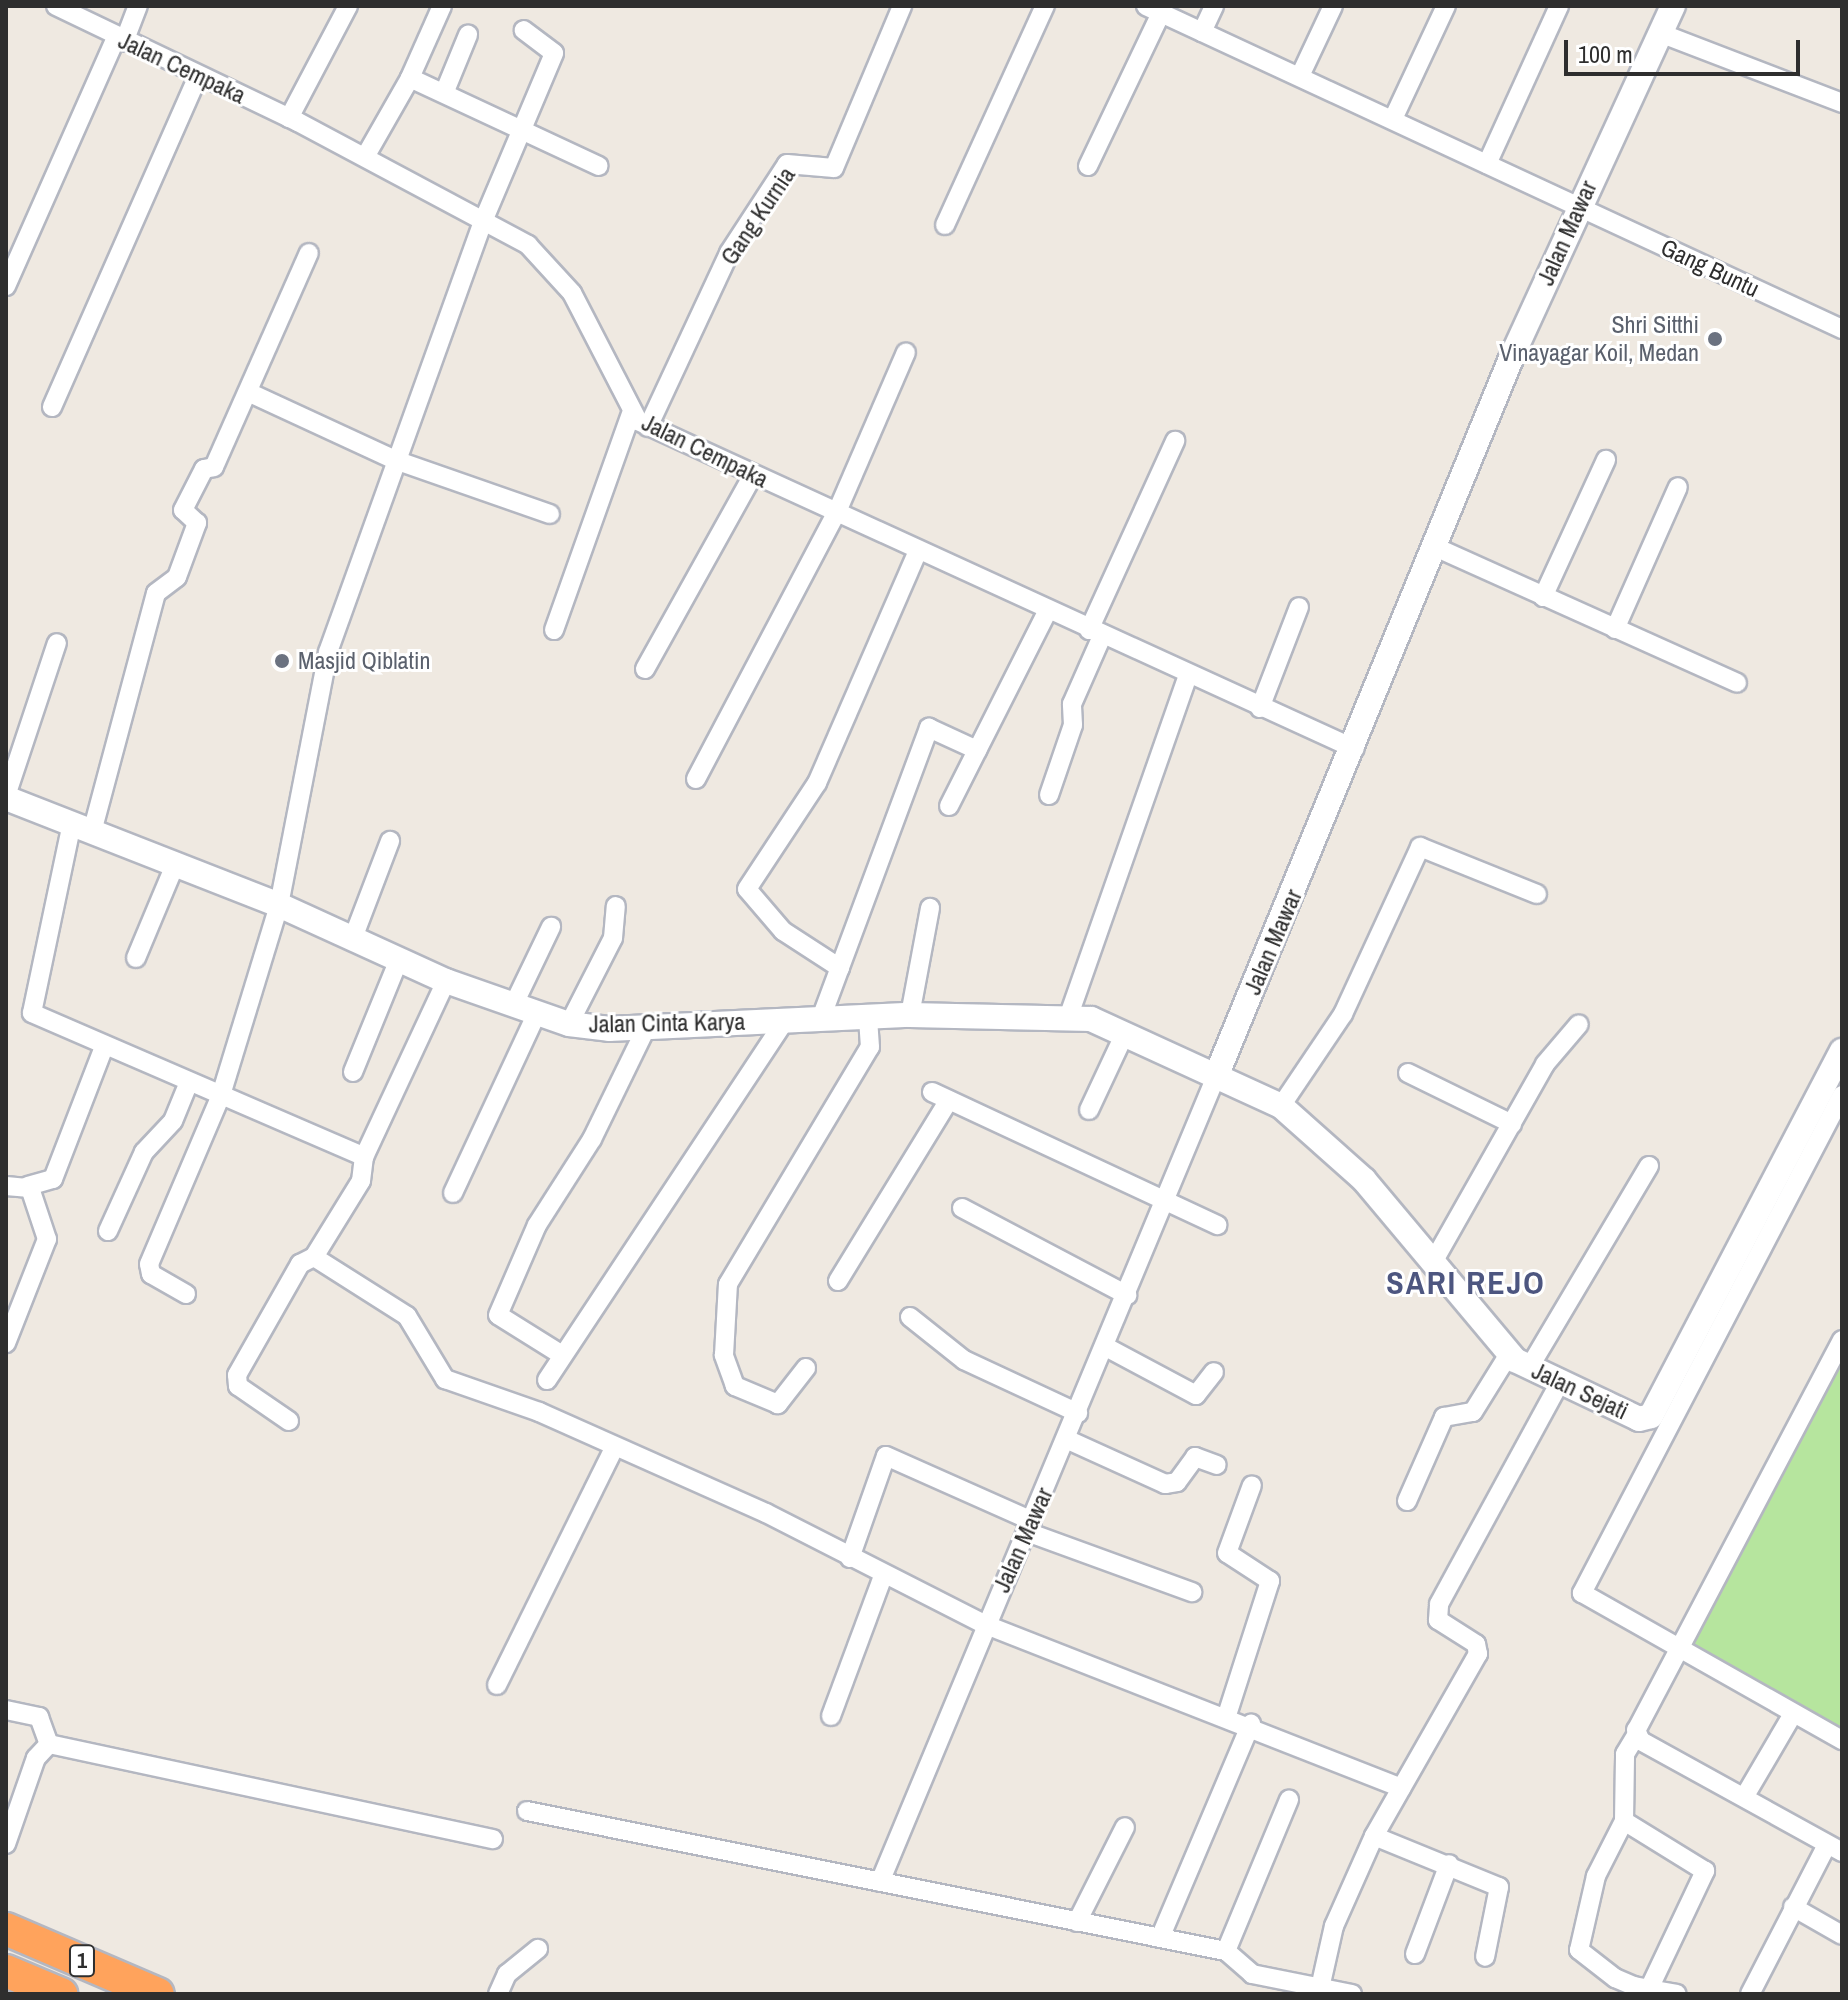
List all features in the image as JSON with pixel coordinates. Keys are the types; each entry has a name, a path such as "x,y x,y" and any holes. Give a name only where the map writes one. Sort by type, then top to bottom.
{"highway":[{"name":"1","path":"6,1929 158,1994"},
{"name":"1","path":"6,1971 61,1994"}],"street":[{"name":"Jalan Cempaka","path":"56,6 120,40 289,118 528,245 572,293 631,414 648,427 1188,676 1355,749"},
{"path":"6,286 138,6"},
{"path":"289,118 348,6"},
{"path":"365,157 410,78 442,6"},
{"name":"Gang Kurnia","path":"648,427 729,253 787,164 834,168 902,6"},
{"path":"945,225 1045,6"},
{"path":"1202,32 1214,6"},
{"path":"1300,76 1333,6"},
{"path":"1393,119 1446,6"},
{"path":"1487,164 1559,6"},
{"name":"Jalan Mawar","path":"880,1882 1106,1347 1578,206 1673,6"},
{"path":"1088,166 1153,9"},
{"name":"Gang Buntu","path":"1153,9 1842,329"},
{"path":"186,1294 151,1274 149,1264 221,1095 279,905 328,652 484,219 520,126 554,53 524,30"},
{"path":"1660,33 1842,103"},
{"path":"445,91 468,35"},
{"path":"52,407 198,76"},
{"path":"410,78 445,91 599,166"},
{"path":"309,253 214,467 204,469 183,510 197,523 177,577 156,593 29,1006 38,1019 364,1157"},
{"path":"696,779 836,514 906,352"},
{"path":"248,392 395,460 550,514"},
{"path":"554,630 631,414"},
{"path":"1049,795 1073,725 1072,704 1096,633 1175,441"},
{"path":"1543,597 1606,460"},
{"path":"645,669 753,475"},
{"path":"1615,629 1678,487"},
{"path":"1435,547 1737,683"},
{"path":"840,968 783,931 747,889 817,783 918,551"},
{"path":"1260,708 1299,607"},
{"path":"949,806 1048,610"},
{"path":"6,797 57,643"},
{"path":"1069,1015 1188,676"},
{"path":"820,1021 929,728 977,750"},
{"name":"Jalan Cinta Karya","path":"6,797 174,867 279,905 446,981 569,1024 647,1026 910,1015 1069,1015 1125,1033 1217,1074"},
{"path":"353,938 390,841"},
{"path":"1281,1106 1343,1014 1420,847 1537,894"},
{"path":"136,958 174,867"},
{"path":"569,1024 613,938 616,906"},
{"path":"910,1015 930,908"},
{"path":"513,1006 551,927"},
{"path":"353,1072 399,959"},
{"path":"289,1421 238,1386 237,1375 300,1264 314,1257 361,1181 364,1157 446,981"},
{"path":"453,1193 536,1015"},
{"path":"806,1368 778,1404 735,1386 724,1355 728,1284 870,1047 868,1018"},
{"path":"547,1380 785,1020"},
{"path":"1432,1264 1545,1064 1579,1024"},
{"path":"562,1355 498,1315 537,1225 592,1139 647,1026"},
{"path":"1089,1110 1125,1033"},
{"path":"6,1186 28,1186 53,1179 104,1047"},
{"name":"Jalan Sejati","path":"1217,1074 1281,1106 1364,1180 1432,1264 1519,1361 1559,1384 1639,1419 1651,1416 1842,1051"},
{"path":"1408,1073 1512,1124"},
{"path":"108,1231 144,1152 173,1121 189,1082"},
{"path":"1842,1095 1834,1131 1583,1589 1585,1598 1842,1740"},
{"path":"838,1281 940,1096 1217,1225"},
{"path":"1407,1501 1444,1417 1473,1412 1519,1361 1649,1166"},
{"path":"6,1343 47,1239 28,1186"},
{"path":"962,1208 1127,1295"},
{"path":"314,1257 407,1316 445,1379 539,1412 613,1450 766,1513 883,1576 986,1625 1251,1724 1401,1788"},
{"path":"910,1317 964,1360 1078,1413"},
{"path":"1677,1994 1615,1978 1579,1950 1596,1876 1624,1821 1625,1754 1842,1340"},
{"path":"1106,1347 1196,1395 1214,1372"},
{"path":"1320,1988 1334,1926 1374,1836 1478,1654 1470,1638 1438,1620 1439,1604 1559,1384"},
{"path":"1066,1439 1165,1484 1177,1482 1195,1457 1217,1465"},
{"path":"497,1685 613,1450"},
{"path":"850,1558 886,1456 1029,1526 1192,1592"},
{"path":"1227,1715 1270,1581 1227,1553 1252,1485"},
{"path":"831,1716 883,1576"},
{"path":"6,1710 45,1722 49,1744"},
{"path":"1746,1794 1793,1714"},
{"path":"1160,1938 1251,1724"},
{"path":"1636,1736 1746,1794 1835,1848 1793,1907 1750,1994"},
{"path":"6,1844 41,1746 49,1744 493,1839"},
{"path":"1226,1951 1289,1800"},
{"path":"527,1811 1226,1951 1252,1974 1352,1994"},
{"path":"1624,1821 1705,1871 1649,1989"},
{"path":"1077,1922 1125,1827"},
{"path":"1374,1836 1449,1864 1500,1890 1485,1957"},
{"path":"1415,1954 1449,1864"},
{"path":"1793,1907 1842,1935"},
{"path":"498,1994 507,1974 538,1949"}],"green space":[{"path":"1842,1360 1842,1728 1688,1645"}],"place":[{"name":"Shri Sitthi Vinayagar Koil, Medan","path":"1715,339"},
{"name":"Masjid Qiblatin","path":"282,661"}],"district":[{"name":"SARI REJO","path":"1466,1283"}]}
